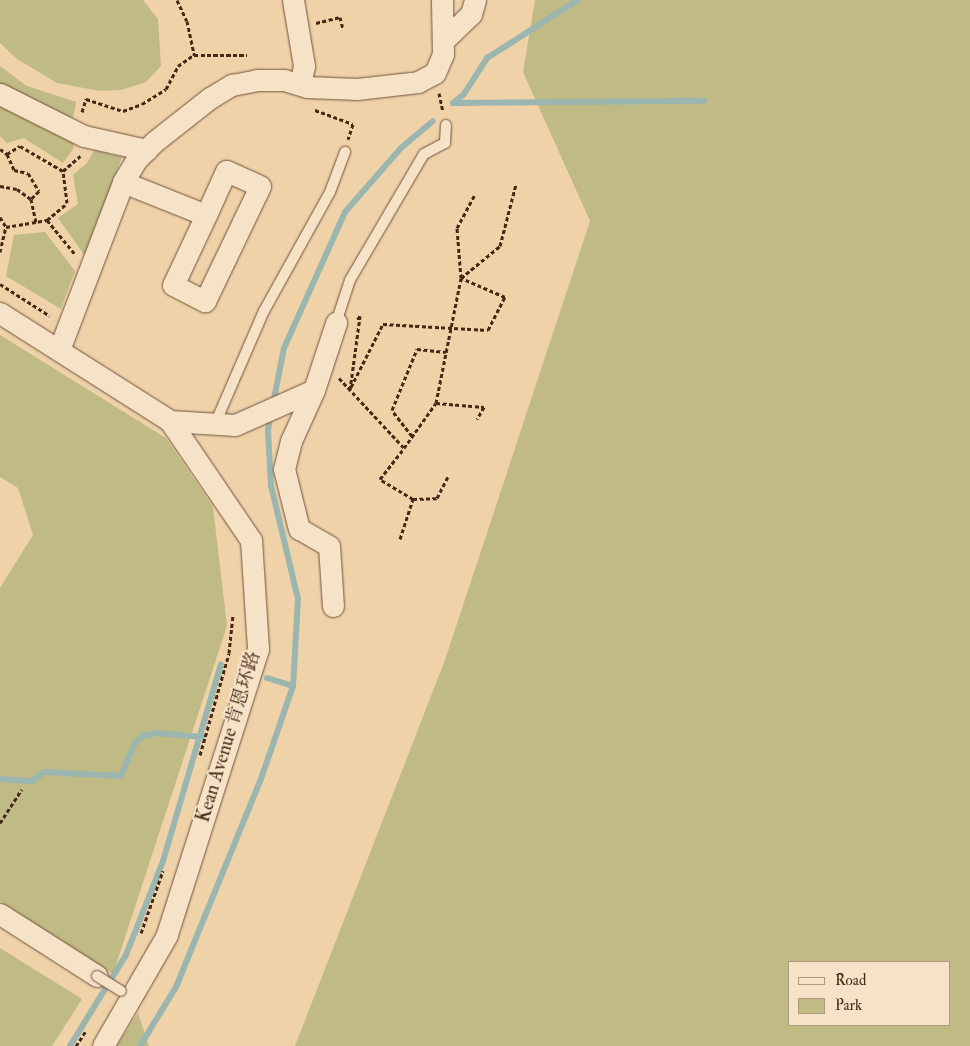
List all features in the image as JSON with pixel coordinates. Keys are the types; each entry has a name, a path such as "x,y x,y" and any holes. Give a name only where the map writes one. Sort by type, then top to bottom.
{"street":[{"path":"293,0 304,66 300,85"},
{"path":"58,350 123,182 146,150 210,98 232,85 257,80 284,80 300,85 357,89 418,82 435,73 443,54 442,0"},
{"path":"443,41 471,14 475,0"},
{"path":"0,94 84,136 146,150"},
{"path":"226,171 260,186 205,302 173,285 206,215 226,171"},
{"path":"123,182 206,215"},
{"name":"Kean Avenue 肯恩环路","path":"0,313 170,421 251,540 258,649 167,935 127,995 103,1046"},
{"path":"333,606 329,546 299,529 284,469 291,441 313,390 336,323"},
{"path":"170,421 225,424 313,390"},
{"path":"0,914 97,976"}],"lane":[{"path":"336,323 350,280 424,154 445,143 446,125"},
{"path":"225,424 264,311 330,192 345,152"},
{"path":"97,976 127,995"}],"path":[{"path":"177,0 186,21 194,55"},
{"path":"299,27 340,17 343,29"},
{"path":"86,99 123,111 142,104 166,90 178,66 194,55 247,55"},
{"path":"435,73 446,125"},
{"path":"63,171 81,155 84,136"},
{"path":"7,154 20,146 63,171"},
{"path":"0,149 7,154 14,170 28,173 39,191 32,199"},
{"path":"6,227 48,220 67,203 63,171"},
{"path":"461,278 500,246 516,184"},
{"path":"0,186 16,189 32,199 36,222"},
{"path":"448,476 437,498 413,499 380,480 436,403 461,278 457,228 475,194"},
{"path":"0,217 6,227 0,252"},
{"path":"48,220 89,272"},
{"path":"350,390 383,324 488,330 505,297 461,278"},
{"path":"0,284 68,327"},
{"path":"412,436 392,410 417,348 446,352"},
{"path":"323,361 404,448"},
{"path":"436,403 484,406 477,419"},
{"path":"400,539 413,499"},
{"path":"198,761 229,653 233,608"},
{"path":"0,823 22,789"},
{"path":"137,942 166,864"},
{"path":"76,1046 90,1024"}],"green space":[{"path":"0,0 143,0 158,19 161,66 146,82 121,90 100,91 57,83 17,59 0,43"},
{"path":"535,0 970,0 970,1046 295,1046 445,660 590,221 523,72"},
{"path":"0,66 27,86 76,102 73,118 57,116 0,87"},
{"path":"0,103 75,140 73,149 63,163 24,138 7,143 0,136"},
{"path":"94,150 122,157 85,256 58,218 78,204 73,175 87,163"},
{"path":"45,232 75,271 61,309 6,276 14,235"},
{"path":"0,335 166,438 213,507 227,626 113,974 0,901 0,588 33,535 18,488 0,477"},
{"path":"0,948 82,999 52,1046 0,1046"},
{"path":"138,1013 149,1046 117,1046"}],"waterway":[{"path":"453,103 464,94 487,58 578,0"},
{"path":"453,103 704,101"},
{"path":"273,404 284,348 345,212 402,147 433,121"},
{"path":"267,678 293,686 298,599 271,486 268,430 271,414"},
{"path":"70,1046 126,955 163,861 221,664"},
{"path":"140,1046 176,987 262,776 293,686"},
{"path":"0,779 32,781 44,772 121,776 135,743 143,736 156,733 202,737"}]}
